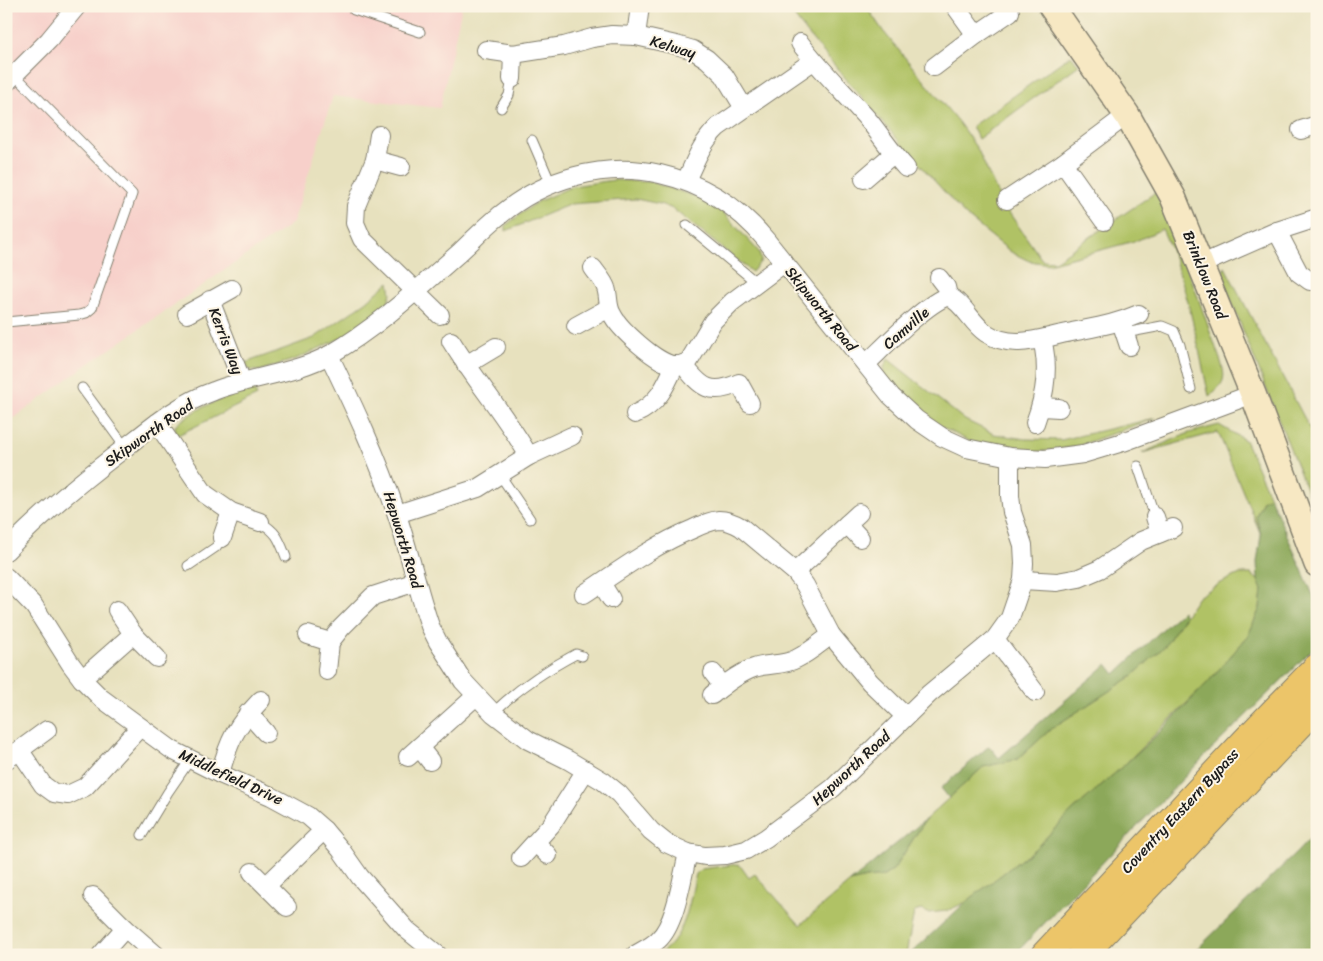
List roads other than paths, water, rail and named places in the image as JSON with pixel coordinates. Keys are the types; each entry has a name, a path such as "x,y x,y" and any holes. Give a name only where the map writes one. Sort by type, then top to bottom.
{"highway":[{"name":"Coventry Eastern Bypass","path":"1045,955 1317,668"},
{"name":"Coventry Eastern Bypass","path":"1082,955 1308,716"}],"main road":[{"name":"Brinklow Road","path":"1051,6 1100,73 1165,180 1202,264 1253,394 1309,521 1317,564"}],"street":[{"path":"11,79 49,40 77,6"},
{"name":"Kelway","path":"636,36 640,6"},
{"path":"955,6 976,35"},
{"path":"934,67 1010,12"},
{"name":"Kelway","path":"486,50 513,54 564,46 606,36 636,36 676,44 693,50 707,59 724,75 744,108"},
{"path":"800,43 813,61 870,122 893,154 906,168"},
{"path":"512,79 513,54"},
{"path":"686,181 709,136 723,123 813,61"},
{"path":"1007,200 1063,163 1127,115"},
{"path":"379,135 375,160 356,206 355,223 362,239 440,315"},
{"path":"864,179 893,154"},
{"path":"375,160 401,167"},
{"path":"1063,163 1104,221"},
{"name":"Skipworth Road","path":"6,551 63,496 181,406 213,391 303,366 329,355 366,332 394,310 499,215 521,200 551,184 598,171 622,169 654,173 686,181 708,191 737,209 753,224 891,396 917,420 942,437 966,448 1010,457 1045,458 1083,454 1123,442 1253,394"},
{"path":"1202,264 1277,231 1317,218"},
{"path":"1277,231 1299,273 1310,281 1317,280"},
{"path":"635,414 654,402 679,365 689,361 713,321 732,302 784,263"},
{"path":"593,268 606,286 612,316 622,329 643,348 665,362 679,365 707,388 719,390 739,383 750,403"},
{"path":"939,278 946,287 948,296 954,299 975,324 986,333 998,339 1021,342 1042,340 1064,333 1125,334 1139,314"},
{"name":"Kerris Way","path":"187,314 210,300 232,290"},
{"name":"Camville","path":"866,364 916,319 941,299 948,296"},
{"name":"Kerris Way","path":"210,300 242,382"},
{"path":"576,326 609,308"},
{"path":"451,340 466,365 512,427 529,456"},
{"path":"1035,423 1050,407 1046,355 1042,340"},
{"path":"466,365 496,347"},
{"name":"Hepworth Road","path":"329,355 367,434 397,514 430,626 451,664 476,696 493,713 528,740 586,770 619,794 651,831 666,843 688,853 705,856 725,855 746,850 766,838 833,788 928,694 995,640 1010,618 1023,580 1023,546 1012,512 1010,496 1010,457"},
{"path":"157,423 205,494 231,512 260,522"},
{"path":"397,514 478,488 529,456 572,436"},
{"path":"222,538 231,512"},
{"path":"795,572 853,519 860,538"},
{"path":"584,594 666,541 707,523 719,520 730,522 740,527 795,572 805,585 831,636 870,682 904,716"},
{"path":"1023,580 1057,582 1079,578 1100,569 1163,526"},
{"name":"Middlefield Drive","path":"6,577 34,606 82,679 100,698 172,750 290,805 308,816 324,830 376,896 407,930 419,949 438,955"},
{"path":"327,671 330,642 341,628 373,596 416,582"},
{"path":"601,583 611,599"},
{"path":"117,610 134,634 157,658"},
{"path":"82,679 134,634"},
{"path":"308,635 330,642"},
{"path":"716,684 755,668 785,663 796,659 831,636"},
{"path":"995,640 1035,692"},
{"path":"430,761 414,752 476,696"},
{"path":"220,774 226,751 233,735 248,713 261,700"},
{"path":"248,713 266,733"},
{"path":"48,730 13,755 43,785 54,793 68,795 85,787 140,727"},
{"path":"521,858 542,849 551,825 586,770"},
{"path":"267,885 324,830"},
{"path":"635,955 659,940 668,928 674,916 688,853"},
{"path":"252,872 287,907"},
{"path":"93,896 156,955"},
{"path":"101,955 125,928"}],"lane":[{"path":"350,6 354,10 420,32"},
{"path":"6,322 79,315 86,313 92,308 132,194 11,79"},
{"path":"501,108 509,95 512,79"},
{"path":"532,140 551,184"},
{"path":"687,225 756,283"},
{"path":"1125,334 1162,326 1174,331 1180,345 1191,388"},
{"path":"82,388 125,448"},
{"path":"1138,466 1163,526"},
{"path":"500,475 530,519"},
{"path":"260,522 272,529 278,537 286,557"},
{"path":"188,566 216,547 222,538"},
{"path":"493,713 520,689 554,666 576,654 582,656"},
{"path":"142,835 190,760"}]}
